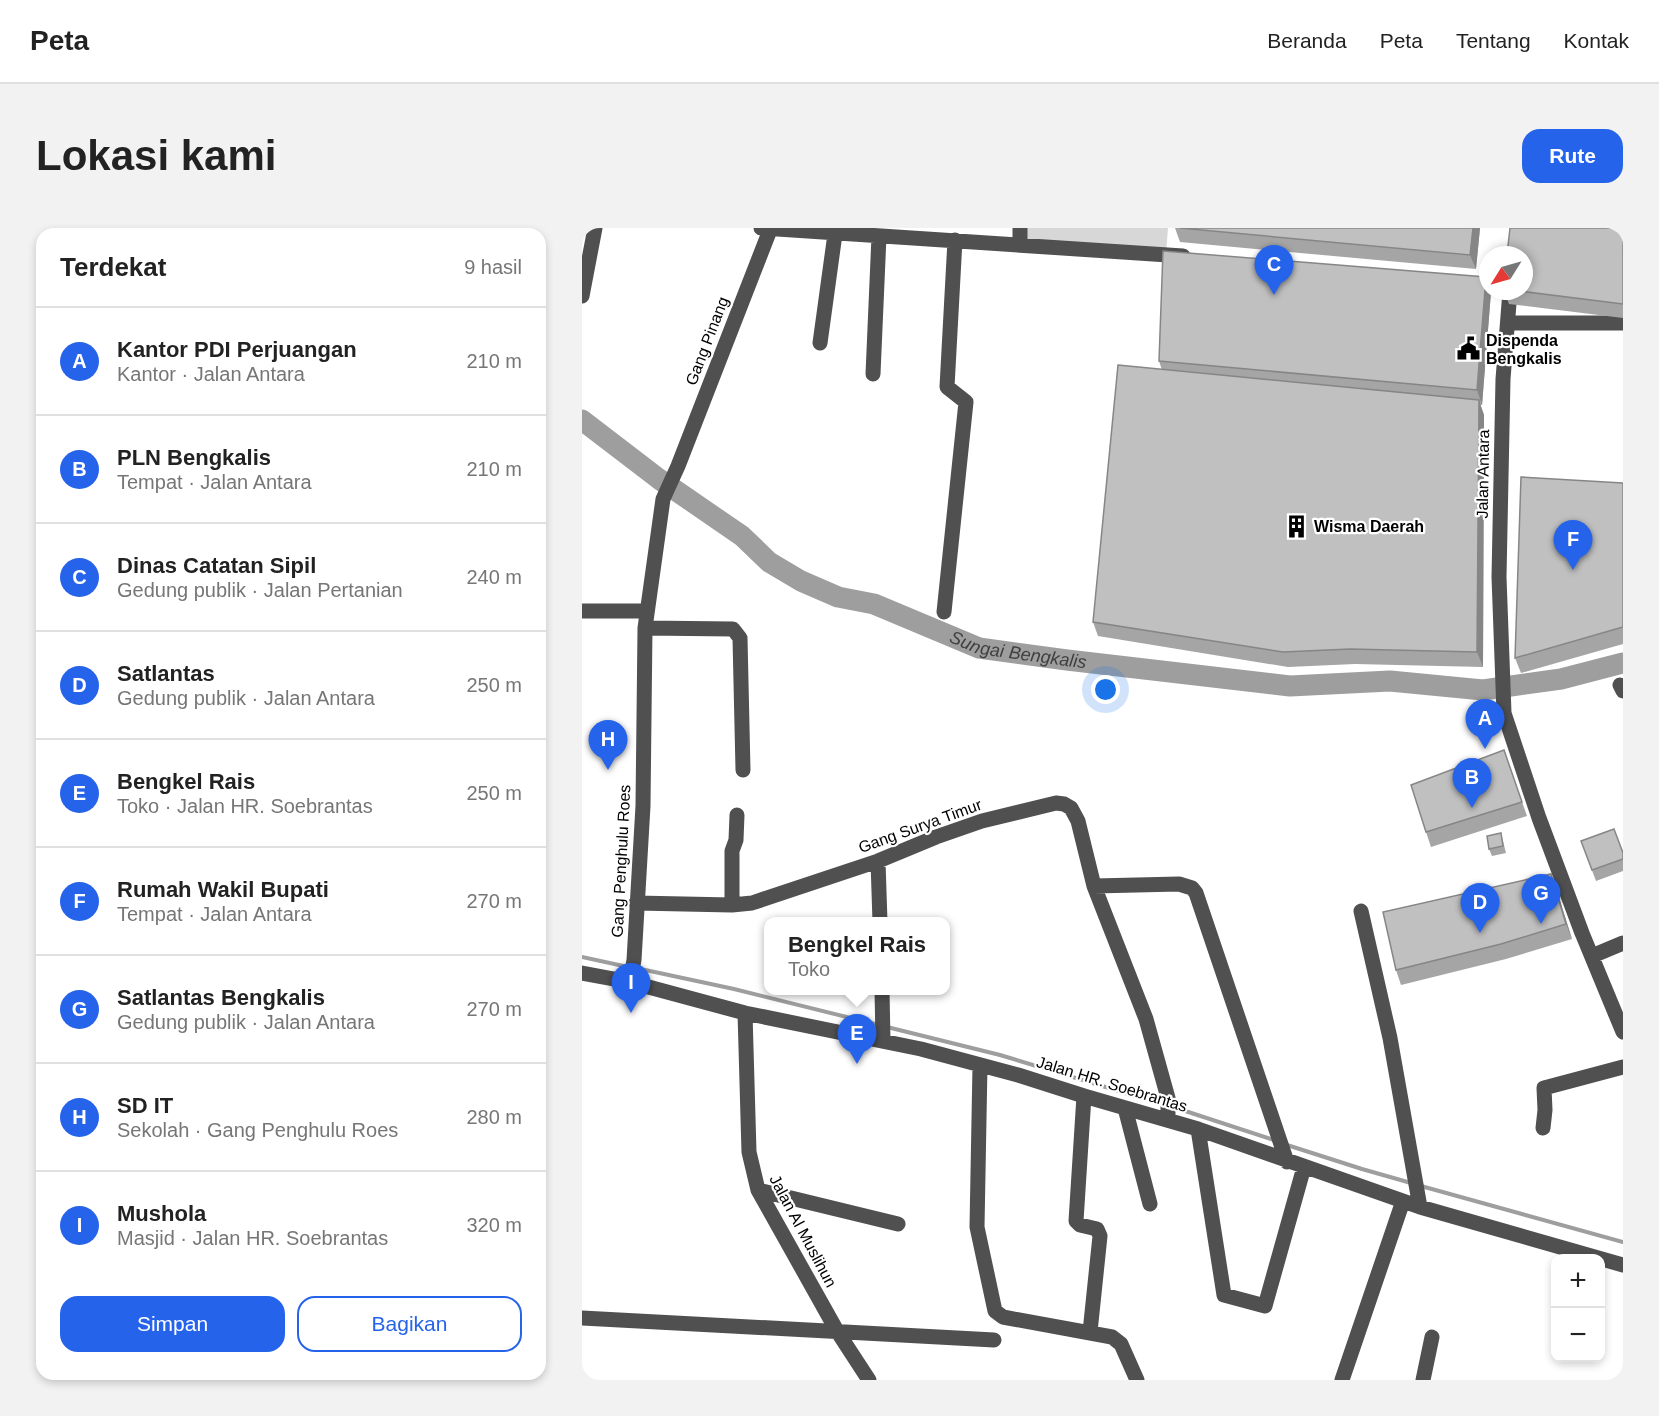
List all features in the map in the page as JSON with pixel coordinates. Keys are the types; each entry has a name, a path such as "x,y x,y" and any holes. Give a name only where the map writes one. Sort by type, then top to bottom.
{"street":[{"path":"582,296 595,228"},
{"path":"1020,228 1020,244"},
{"path":"766,229 835,234 890,234 1200,258"},
{"name":"Gang Pinang","path":"663,499 678,465 766,229"},
{"path":"820,343 835,234"},
{"path":"873,374 890,234"},
{"path":"944,612 966,402 947,387 955,240"},
{"name":"Jalan Antara","path":"1509,300 1493,577 1504,713 1539,818 1592,956"},
{"path":"1508,323 1623,323"},
{"name":"Gang Penghulu Roes","path":"632,972 643,806 645,628 663,499"},
{"path":"582,611 647,611"},
{"path":"645,628 733,629 738,634 740,638 743,770"},
{"name":"Gang Surya Timur","path":"636,903 732,905 761,900 878,861 982,821 1056,803 1064,804 1071,808 1075,815 1094,886 1146,1019 1168,1110"},
{"path":"732,905 732,851 736,840 737,815"},
{"path":"878,861 880,917"},
{"path":"1094,886 1179,884 1192,888 1196,894 1287,1162"},
{"path":"1362,911 1390,1038 1398,1092 1419,1197"},
{"path":"1623,943 1592,956 1623,1032"},
{"name":"Jalan HR. Soebrantas","path":"582,973 632,972 745,1013 883,1041 980,1065 1125,1108 1168,1110 1198,1129 1287,1162 1403,1201 1419,1197 1623,1265"},
{"path":"882,995 883,1041"},
{"name":"Jalan Al Muslihun","path":"745,1013 749,1152 758,1190 837,1331 869,1380"},
{"path":"980,1065 977,1227 995,1311 1003,1317 1107,1335 1121,1344 1137,1380"},
{"path":"1543,1128 1544,1088 1623,1067"},
{"path":"1084,1096 1076,1221 1080,1225 1097,1229 1100,1236 1090,1332"},
{"path":"1125,1108 1150,1203"},
{"path":"1198,1129 1224,1295 1265,1306 1304,1167"},
{"path":"758,1190 898,1224"},
{"path":"1342,1380 1403,1201"},
{"path":"582,1318 994,1340"},
{"path":"1423,1380 1432,1337"}],"shaded area":[{"path":"1024,228 1168,228 1166,254 1024,248"}],"building":[{"path":"1180,228 1473,228 1470,255"},
{"path":"1510,228 1623,228 1623,304 1533,293 1533,246 1508,246"},
{"path":"1163,251 1479,276 1479,300 1484,300 1477,390 1159,361"},
{"name":"Wisma Daerah","path":"1118,365 1479,400 1477,652 1350,649 1283,652 1093,622"},
{"path":"1521,477 1623,483 1623,627 1515,658"},
{"path":"1504,750 1522,802 1426,832 1411,785"},
{"path":"1614,829 1623,859 1592,870 1581,841"},
{"path":"1501,833 1503,846 1489,849 1487,836"},
{"path":"1551,874 1566,924 1501,944 1396,970 1383,912"}],"waterway":[{"name":"Sungai Bengkalis","path":"582,420 659,479 742,536 769,562 801,581 838,597 874,604 979,648 1290,686 1390,681 1483,690 1561,679 1623,663"},
{"path":"582,957 628,967"},
{"path":"636,968 734,989 879,1025"},
{"path":"887,1027 1000,1055 1165,1105"},
{"path":"1173,1107 1274,1140"},
{"path":"1287,1145 1411,1183"},
{"path":"1421,1186 1623,1242"}],"place":[{"name":"Dinas Catatan Sipil","path":"1274,295"},
{"name":"Dispenda Bengkalis","path":"1468,349"},
{"name":"Wisma Daerah","path":"1296,526"},
{"name":"Rumah Wakil Bupati","path":"1573,570"},
{"name":"Kantor PDI Perjuangan","path":"1485,749"},
{"name":"SD IT","path":"608,770"},
{"name":"PLN Bengkalis","path":"1472,808"},
{"name":"Satlantas Bengkalis","path":"1541,924"},
{"name":"Satlantas","path":"1480,933"},
{"name":"Mushola","path":"631,1013"},
{"name":"Bengkel Rais","path":"857,1064"}]}
